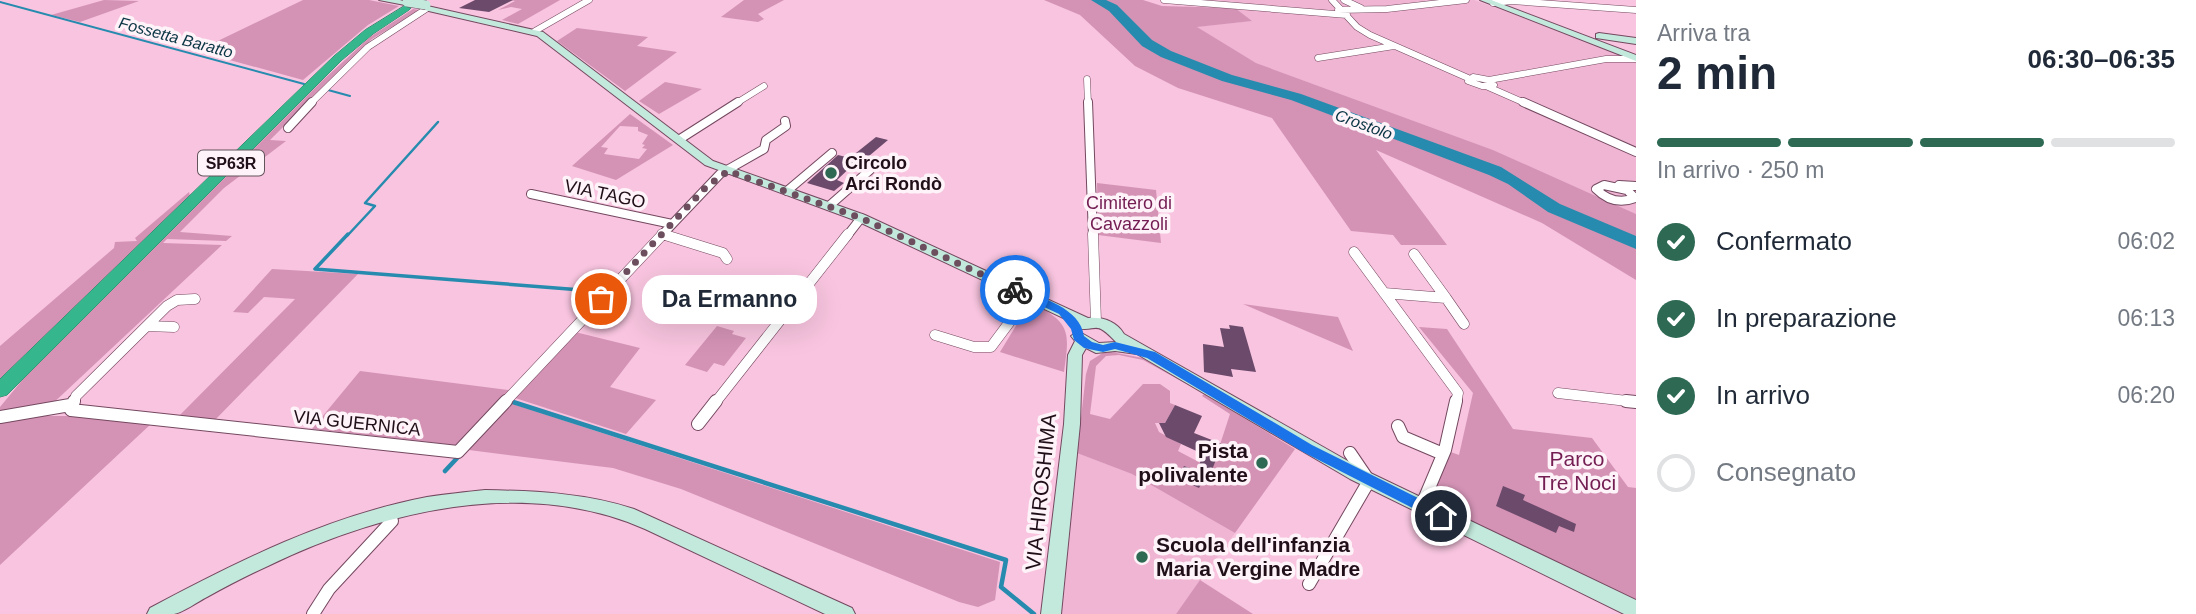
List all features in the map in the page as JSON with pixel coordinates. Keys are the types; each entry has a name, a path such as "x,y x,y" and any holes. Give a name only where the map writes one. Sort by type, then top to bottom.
{"highway":[{"name":"SP63R","path":"0,390 311,85 369,32 418,5"}],"street":[{"path":"535,32 589,0"},
{"path":"1164,0 1347,16"},
{"path":"1332,0 1357,27 1394,46 1468,78 1488,83 1636,152"},
{"path":"1344,0 1364,10"},
{"path":"1288,10 1364,10 1466,0"},
{"path":"1505,0 1636,10"},
{"path":"385,1 418,5 535,32 709,163 861,218 1063,312 1085,329 1113,344 1151,355 1307,448 1369,481 1636,610"},
{"path":"1489,2 1523,2"},
{"path":"1489,2 1566,29 1636,58"},
{"path":"1523,2 1516,7 1535,18"},
{"path":"288,128 375,39 418,5"},
{"path":"1566,29 1634,41"},
{"path":"1618,50 1615,44 1634,41"},
{"path":"1318,58 1394,46"},
{"path":"1606,59 1618,50"},
{"path":"1488,83 1606,59 1636,58"},
{"path":"1085,329 1087,79"},
{"path":"680,139 764,86"},
{"name":"VIA GUERNICA","path":"70,405 71,410 80,412 109,412 458,452 717,177 764,149 766,141 786,126 785,121"},
{"path":"786,191 832,153"},
{"path":"829,206 870,170"},
{"path":"1604,185 1634,188 1633,200 1611,199 1597,191 1597,187 1604,185"},
{"name":"VIA TAGO","path":"531,194 672,224"},
{"path":"698,424 861,218"},
{"path":"662,234 723,253 727,259"},
{"path":"1354,252 1458,393 1443,454 1421,507"},
{"path":"1414,254 1465,324"},
{"path":"1384,293 1446,298"},
{"path":"935,335 974,347 991,347 1029,296"},
{"path":"0,417 70,405 172,303 195,299"},
{"path":"147,326 174,327"},
{"path":"1085,329 1111,327 1113,344"},
{"name":"VIA HIROSHIMA","path":"1051,614 1076,375 1075,355 1085,329"},
{"path":"1076,375 1087,358 1113,344"},
{"path":"1558,393 1636,402"},
{"path":"1398,426 1403,437 1443,454"},
{"path":"1350,453 1369,481"},
{"path":"1309,584 1369,481"},
{"path":"158,614 217,581 339,527 403,507 485,497 541,498 604,507 642,520 845,614"},
{"path":"313,614 329,589 392,521"}],"shaded area":[{"path":"1164,0 1474,0 1636,58 1636,214 1493,150 1256,63 1196,27 1251,21 1235,8"},
{"name":"Scuola dell'infanzia Maria Vergine Madre","path":"1077,453 1132,474 1235,533 1176,614 1060,614"}],"green space":[{"path":"104,0 139,1 80,22 51,15"},
{"path":"303,0 369,0 399,6 368,25 303,80 197,51"},
{"path":"510,0 560,0 518,24 502,20 522,9 511,7 498,10 515,1"},
{"path":"744,0 784,0 758,14 764,19 758,22 721,17"},
{"path":"1044,0 1143,0 1162,6 1235,8 1252,21 1197,27 1256,63 1493,150 1636,214 1636,280 1542,223 1376,150 1447,245 1401,245 1393,235 1351,231 1272,118 1178,88 1135,66 1080,15"},
{"path":"413,9 420,10 372,39 270,140 286,141 224,188 180,232 232,236 226,241 167,239 163,243 222,245 49,407 0,413 0,407 24,378 323,80 370,37"},
{"path":"577,28 648,37 637,46 677,52 625,91 557,41"},
{"path":"665,82 702,89 659,114 639,101"},
{"path":"630,114 673,145 616,180 572,166","holes":["620,126 638,127 638,131 648,135 642,144 645,145 642,148 647,149 639,159 604,154 608,148 601,147"]},
{"name":"Cimitero di Cavazzoli","path":"1097,183 1156,190 1161,243 1098,235"},
{"path":"189,192 190,196 0,379 0,346 114,248 115,242 137,241 135,238"},
{"path":"272,269 358,274 213,422 177,418 295,299 264,297 248,313 233,312"},
{"path":"1243,304 1338,317 1353,351"},
{"path":"1036,305 1056,318 1065,332 1067,349 1064,372 1000,352 1028,306"},
{"path":"717,326 746,338 724,366 714,363 707,372 685,365"},
{"name":"Parco Tre Noci","path":"1419,327 1447,329 1513,429 1592,438 1628,487 1636,488 1636,610 1421,507 1445,450 1459,455 1473,393"},
{"path":"571,331 640,348 610,387 656,400 626,434 509,396 455,445 312,429 360,371 515,391"},
{"path":"1106,351 1148,359 1192,387 1143,360 1119,355 1106,356 1096,366 1090,414 1110,419 1143,384 1160,384 1170,391 1170,403 1175,405 1165,423 1155,423 1159,432 1181,444 1178,451 1212,469 1230,414 1202,396 1204,394 1295,449 1235,533 1132,474 1077,453 1086,374 1090,361"},
{"path":"510,403 1000,562 995,600 978,607 959,602 681,489 613,468 469,450"},
{"path":"42,416 77,416 152,423 0,565 0,421"},
{"path":"1200,580 1253,614 1176,614"}],"building":[{"path":"475,0 513,0 489,12 459,8"},
{"path":"876,137 888,140 869,156 856,153"},
{"name":"Circolo Arci Rondò","path":"838,155 858,160 837,180 844,183 834,191 807,183"},
{"path":"1229,325 1243,327 1256,372 1231,369 1233,377 1204,372 1203,344 1224,347 1220,328 1230,329"},
{"path":"1175,405 1202,416 1194,433 1222,444 1212,470 1209,469 1199,488 1177,478 1184,466 1197,471 1203,454 1166,437 1159,423 1165,423"},
{"path":"1503,486 1525,495 1523,500 1576,524 1574,532 1559,526 1556,533 1496,506"}],"waterway":[{"name":"Crostolo","path":"1097,0 1113,8 1147,43 1166,54 1227,78 1296,97 1495,171 1514,180 1554,208 1636,243"},
{"name":"Fossetta Baratto","path":"0,2 304,84"},
{"name":"Fossetta Baratto","path":"328,90 350,96"},
{"path":"347,236 375,206 365,203 438,122"},
{"path":"348,234 315,269 607,292"},
{"path":"515,403 510,401 1006,560 1001,587 1034,614"},
{"path":"445,471 459,456"}],"way so far":[{"path":"601,299 706,187 728,171 861,218 928,247 1015,290"}],"place":[{"name":"Circolo Arci Rondò","path":"831,173"},
{"name":"Da Ermanno","path":"601,299"},
{"name":"Pista polivalente","path":"1262,463"},
{"name":"Scuola dell'infanzia Maria Vergine Madre","path":"1142,557"}],"route":[{"path":"1015,290 1063,312 1077,329 1076,333 1082,342 1096,348 1115,346 1151,355 1307,448 1441,516"}]}
